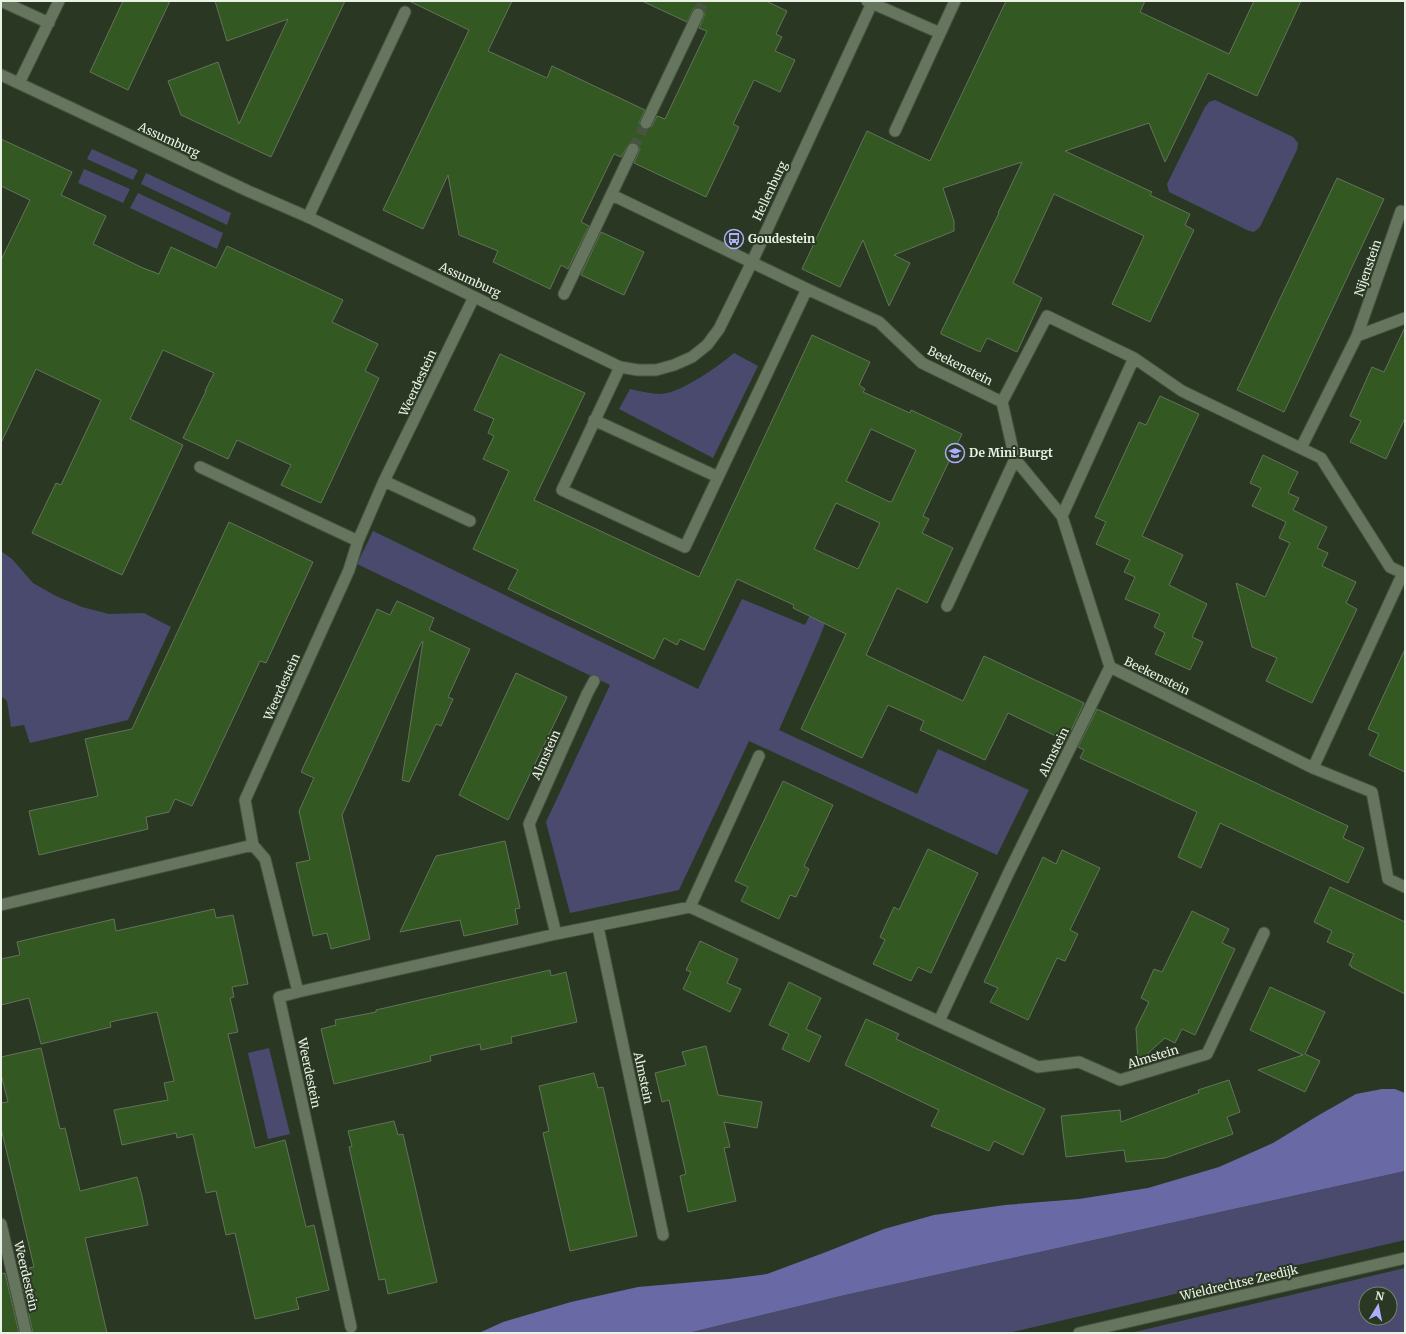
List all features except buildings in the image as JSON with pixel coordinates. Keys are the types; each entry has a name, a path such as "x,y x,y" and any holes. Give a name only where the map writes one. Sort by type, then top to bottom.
{"street":[{"path":"1,1 49,22"},
{"path":"19,83 59,1"},
{"path":"895,131 955,1"},
{"name":"Hellenburg","path":"620,367 638,370 656,370 674,365 692,357 707,345 719,329 752,262 871,2 940,33"},
{"path":"308,217 405,12"},
{"path":"646,123 698,14"},
{"name":"Assumburg","path":"1,75 241,188 308,217 620,367"},
{"path":"564,294 612,196 633,149"},
{"path":"612,196 807,289 685,547 562,490 620,367"},
{"name":"Nijenstein","path":"1301,448 1357,336 1401,211 1405,213"},
{"name":"Beekenstein","path":"807,289 879,322 922,364 1002,402 1015,460 1062,516 1110,667 1313,768 1372,792 1388,879 1405,887"},
{"name":"Weerdestein","path":"351,1327 279,997 298,992 265,859 253,846 245,800 349,570 358,540 384,481 474,297"},
{"path":"1002,402 1047,316 1134,358 1182,391 1321,458 1390,567 1404,574 1313,768"},
{"path":"1357,336 1405,318"},
{"path":"1062,516 1134,358"},
{"path":"594,420 718,477"},
{"path":"947,606 1015,460"},
{"path":"200,467 358,540"},
{"path":"384,481 470,520"},
{"name":"Almstein","path":"939,1021 1009,872 1110,667"},
{"name":"Almstein","path":"556,934 530,824 594,681"},
{"path":"298,992 556,934 598,927 690,907 759,756"},
{"path":"1,905 253,846"},
{"name":"Almstein","path":"690,907 1038,1067 1079,1062 1120,1080 1207,1054 1264,933"},
{"name":"Almstein","path":"598,927 663,1235"},
{"name":"Weerdestein","path":"1,1224 26,1333"},
{"name":"Wieldrechtse Zeedijk","path":"1079,1333 1405,1258"}],"shaded area":[{"path":"1215,100 1293,137 1298,143 1297,150 1260,227 1254,232 1249,231 1169,192 1167,184 1205,107 1209,102"},
{"path":"92,149 138,170 133,180 87,159"},
{"path":"84,169 130,189 123,203 78,183"},
{"path":"146,173 231,213 227,225 141,184"},
{"path":"138,193 223,233 217,249 130,208"},
{"path":"734,353 758,366 713,458 619,409 630,389 661,394 679,389 719,365"},
{"path":"373,531 698,689 742,599 805,625 817,601 831,608 779,730 917,794 938,749 1029,790 997,855 749,741 679,890 570,913 546,822 610,685 357,564"},
{"path":"1,551 12,559 33,583 56,596 82,607 109,614 144,613 171,627 128,720 30,743 24,725 11,727 7,701 1,696"},
{"path":"269,1048 290,1134 268,1139 248,1053"},
{"path":"1382,1089 1395,1089 1405,1093 1405,1171 845,1295 688,1333 479,1333 503,1322 571,1302 638,1287 767,1274 884,1229 934,1215 1005,1205 1079,1199 1148,1188 1219,1167 1273,1143 1356,1094"},
{"path":"1405,1171 1405,1240 1008,1333 688,1333 845,1295"},
{"path":"1405,1268 1405,1333 1130,1333"}],"tunnel":[{"path":"698,14 704,1"},
{"path":"633,149 646,123"}],"place":[{"name":"Goudestein","path":"734,239"},
{"name":"De Mini Burgt","path":"955,453"}]}
